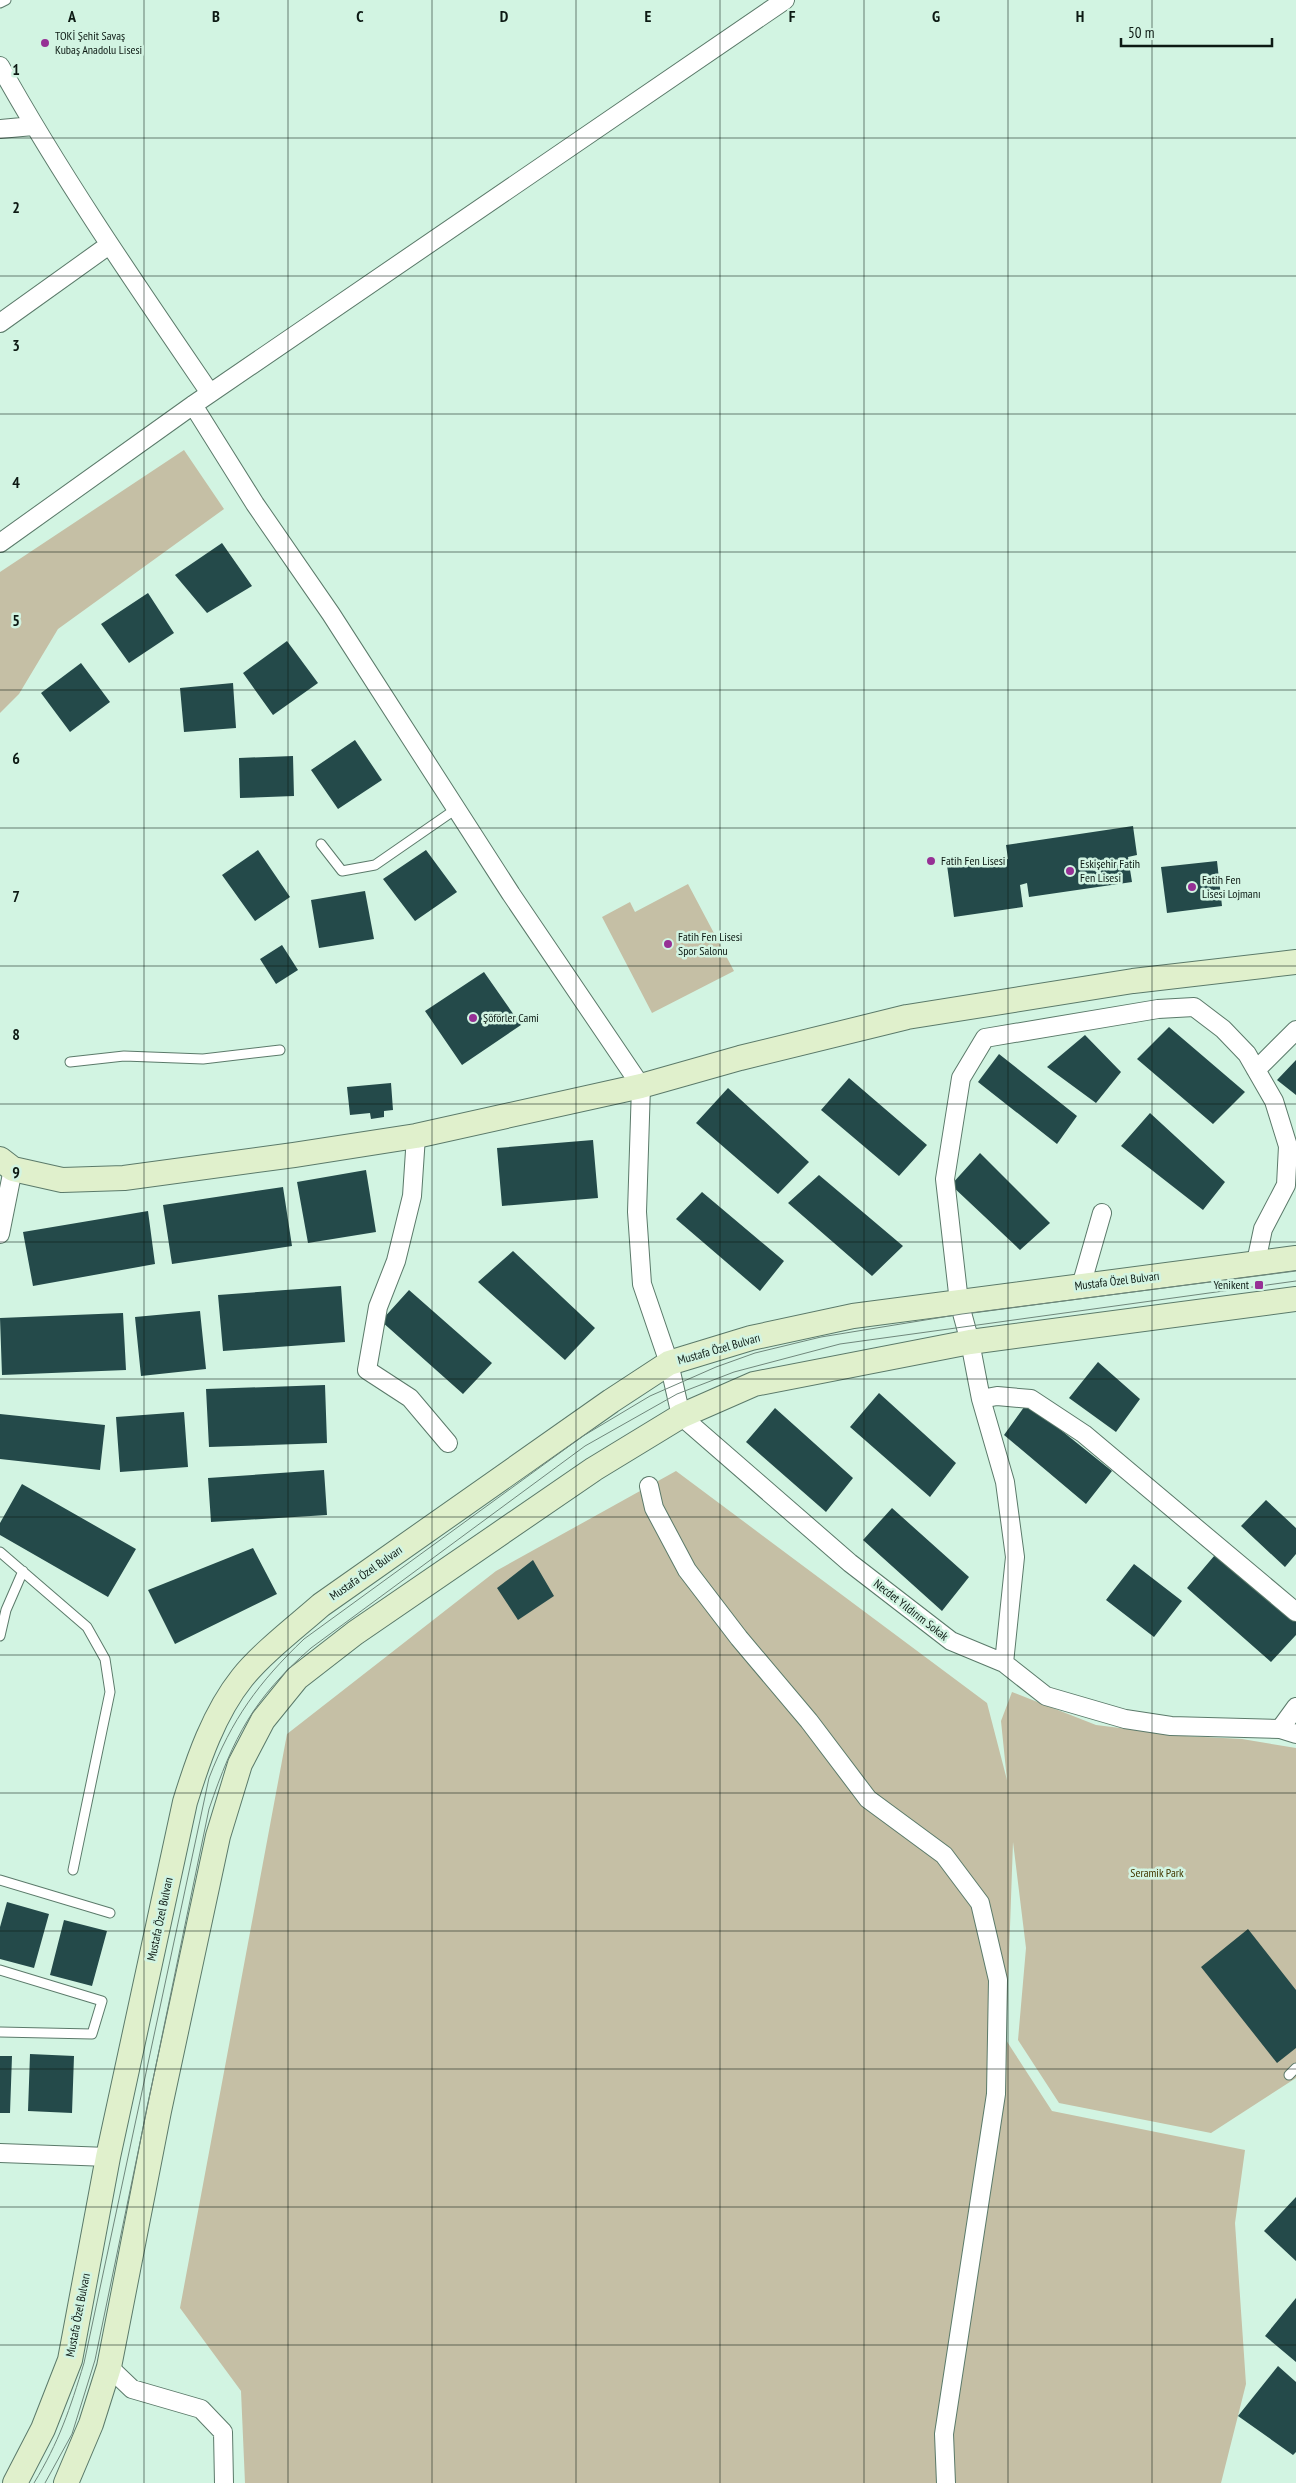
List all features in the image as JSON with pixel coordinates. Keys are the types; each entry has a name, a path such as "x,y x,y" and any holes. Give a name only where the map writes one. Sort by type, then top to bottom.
{"main road":[{"path":"7,1164 62,1180 124,1178 416,1136 641,1086 740,1058 907,1017 1133,982 1296,962"},
{"name":"Mustafa Özel Bulvarı","path":"15,2483 43,2429 70,2360 108,2157 185,1802 197,1762 211,1731 242,1678 321,1605 611,1401 670,1363 751,1338 853,1316 1296,1258"},
{"path":"66,2483 91,2424 109,2367 159,2111 218,1836 240,1764 263,1720 298,1678 354,1634 594,1469 681,1416 754,1384 970,1342 1296,1299"}],"street":[{"path":"0,543 210,393 785,0"},
{"path":"0,66 33,126 109,245 210,393"},
{"path":"0,128 33,126"},
{"path":"0,323 109,245"},
{"path":"193,405 255,504 331,614 456,809 641,1086 638,1212 642,1284 670,1363 681,1416"},
{"path":"1004,1663 1015,1557 1005,1482 981,1399 970,1342 958,1302 945,1179 960,1078 985,1038 1158,1008 1194,1007 1223,1029 1246,1054 1274,1100 1288,1146 1286,1185 1263,1228 1256,1262"},
{"path":"1256,1070 1296,1030"},
{"path":"416,1136 412,1196 396,1261 378,1307 367,1370 410,1398 448,1443"},
{"path":"0,1234 7,1164"},
{"path":"1081,1286 1102,1213"},
{"path":"981,1399 997,1396 1031,1398 1076,1429 1296,1612"},
{"name":"Necdet Yıldırım Sokak","path":"681,1416 850,1563 951,1640 1004,1663 1046,1696 1125,1719 1171,1726 1288,1732"},
{"path":"649,1486 654,1508 687,1570 740,1638 808,1721 868,1799 944,1855 980,1903 998,1980 996,2094 944,2434 946,2483"},
{"path":"1288,1732 1296,1707"},
{"path":"0,2153 108,2157"},
{"path":"109,2367 132,2389 201,2409 223,2432 224,2483"}],"lane":[{"path":"0,4 6,0"},
{"path":"321,844 342,871 375,864 456,809"},
{"path":"70,1062 124,1056 203,1059 280,1050"},
{"path":"0,1552 87,1627 100,1648 109,1676 110,1692 73,1870"},
{"path":"0,1636 6,1610 22,1571"},
{"path":"0,1880 110,1913"},
{"path":"0,1970 102,2001 92,2034 0,2032"},
{"path":"1289,2076 1296,2068"}],"green space":[{"path":"184,450 224,509 58,629 19,694 0,713 0,572"},
{"name":"Fatih Fen Lisesi Spor Salonu","path":"688,884 734,971 652,1013 602,917 630,902 635,912"},
{"name":"Seramik Park","path":"676,1471 987,1703 1007,1780 1001,1721 1012,1692 1096,1725 1185,1736 1242,1739 1296,1748 1296,2078 1211,2133 1059,2103 1018,2040 1026,1948 1013,1842 1006,2040 1052,2111 1245,2150 1235,2223 1246,2384 1221,2483 245,2483 241,2391 180,2308 287,1734 496,1571"}],"building":[{"path":"222,543 252,586 207,613 175,575"},
{"path":"148,593 174,633 129,663 101,624"},
{"path":"287,641 318,683 273,715 243,673"},
{"path":"81,663 110,702 70,732 41,693"},
{"path":"233,683 236,728 184,732 180,688"},
{"path":"355,740 382,780 338,809 311,770"},
{"path":"293,756 294,796 240,798 239,758"},
{"name":"Eskişehir Fatih Fen Lisesi","path":"1133,826 1137,855 1128,857 1132,882 1029,897 1027,883 1020,885 1023,907 954,917 947,865 1008,859 1006,845"},
{"path":"258,850 290,897 255,921 222,875"},
{"path":"426,850 457,892 415,921 383,879"},
{"name":"Fatih Fen Lisesi Lojmanı","path":"1217,861 1222,906 1167,913 1161,867"},
{"path":"365,891 374,939 319,948 311,900"},
{"path":"282,945 298,970 276,984 260,959"},
{"name":"Şöförler Cami","path":"484,972 521,1025 462,1065 425,1011"},
{"path":"1169,1027 1245,1092 1213,1124 1137,1059"},
{"path":"1085,1035 1121,1072 1096,1103 1047,1067"},
{"path":"999,1054 1077,1116 1057,1144 978,1082"},
{"path":"1296,1060 1296,1095 1277,1080"},
{"path":"849,1078 927,1145 899,1176 821,1110"},
{"path":"391,1083 393,1110 384,1111 384,1117 371,1119 370,1113 350,1115 347,1087"},
{"path":"728,1088 809,1162 778,1194 696,1123"},
{"path":"1150,1113 1225,1182 1203,1210 1121,1146"},
{"path":"593,1140 598,1198 502,1206 497,1148"},
{"path":"980,1153 1050,1223 1020,1250 951,1185"},
{"path":"366,1170 376,1232 308,1243 297,1182"},
{"path":"819,1175 903,1246 872,1276 788,1203"},
{"path":"283,1187 292,1246 172,1264 163,1205"},
{"path":"702,1192 784,1261 760,1291 676,1219"},
{"path":"148,1211 155,1264 33,1286 23,1232"},
{"path":"513,1251 595,1328 565,1360 478,1282"},
{"path":"341,1286 345,1342 223,1351 218,1295"},
{"path":"409,1290 492,1363 463,1394 381,1321"},
{"path":"200,1311 206,1369 141,1376 135,1317"},
{"path":"123,1313 126,1370 2,1375 0,1318"},
{"path":"1098,1362 1140,1399 1116,1432 1069,1398"},
{"path":"325,1385 327,1443 209,1447 206,1389"},
{"path":"879,1393 956,1463 930,1497 850,1427"},
{"path":"1027,1403 1112,1471 1086,1504 1004,1435"},
{"path":"775,1408 853,1478 826,1512 746,1442"},
{"path":"184,1412 188,1467 120,1472 116,1417"},
{"path":"0,1414 105,1425 100,1470 0,1459"},
{"path":"324,1470 327,1515 211,1522 208,1478"},
{"path":"22,1484 136,1549 108,1597 0,1535 0,1523"},
{"path":"1266,1500 1296,1528 1296,1554 1285,1567 1241,1526"},
{"path":"892,1508 969,1577 942,1611 863,1540"},
{"path":"253,1548 277,1594 175,1644 148,1590"},
{"path":"1220,1549 1296,1622 1296,1635 1271,1662 1187,1588"},
{"path":"533,1560 554,1596 518,1620 497,1588"},
{"path":"1134,1564 1182,1601 1154,1637 1106,1600"},
{"path":"7,1902 49,1914 34,1968 0,1959 0,1927"},
{"path":"64,1920 107,1931 92,1986 50,1975"},
{"path":"1248,1929 1296,1990 1296,2048 1277,2063 1201,1967"},
{"path":"30,2054 74,2056 72,2113 28,2111"},
{"path":"0,2056 12,2056 10,2113 0,2113"},
{"path":"1296,2197 1296,2261 1264,2231"},
{"path":"1296,2298 1296,2362 1265,2336"},
{"path":"1278,2366 1296,2382 1296,2452 1293,2455 1238,2416"}],"tram line":[{"path":"34,2483 63,2425 84,2363 209,1778 227,1738 248,1703 273,1671 304,1639 583,1436 650,1396 716,1367 755,1353 821,1337 962,1314 1296,1271"},
{"path":"45,2483 72,2434 95,2360 209,1809 237,1739 260,1702 291,1667 311,1648 585,1446 677,1394 734,1372 840,1344 1296,1281"}],"place":[{"name":"TOKİ Şehit Savaş Kubaş Anadolu Lisesi","path":"45,43"},
{"name":"Fatih Fen Lisesi","path":"931,861"},
{"name":"Eskişehir Fatih Fen Lisesi","path":"1070,871"},
{"name":"Fatih Fen Lisesi Lojmanı","path":"1192,887"},
{"name":"Fatih Fen Lisesi Spor Salonu","path":"668,944"},
{"name":"Şöförler Cami","path":"473,1018"},
{"name":"Yenikent","path":"1259,1285"}]}
